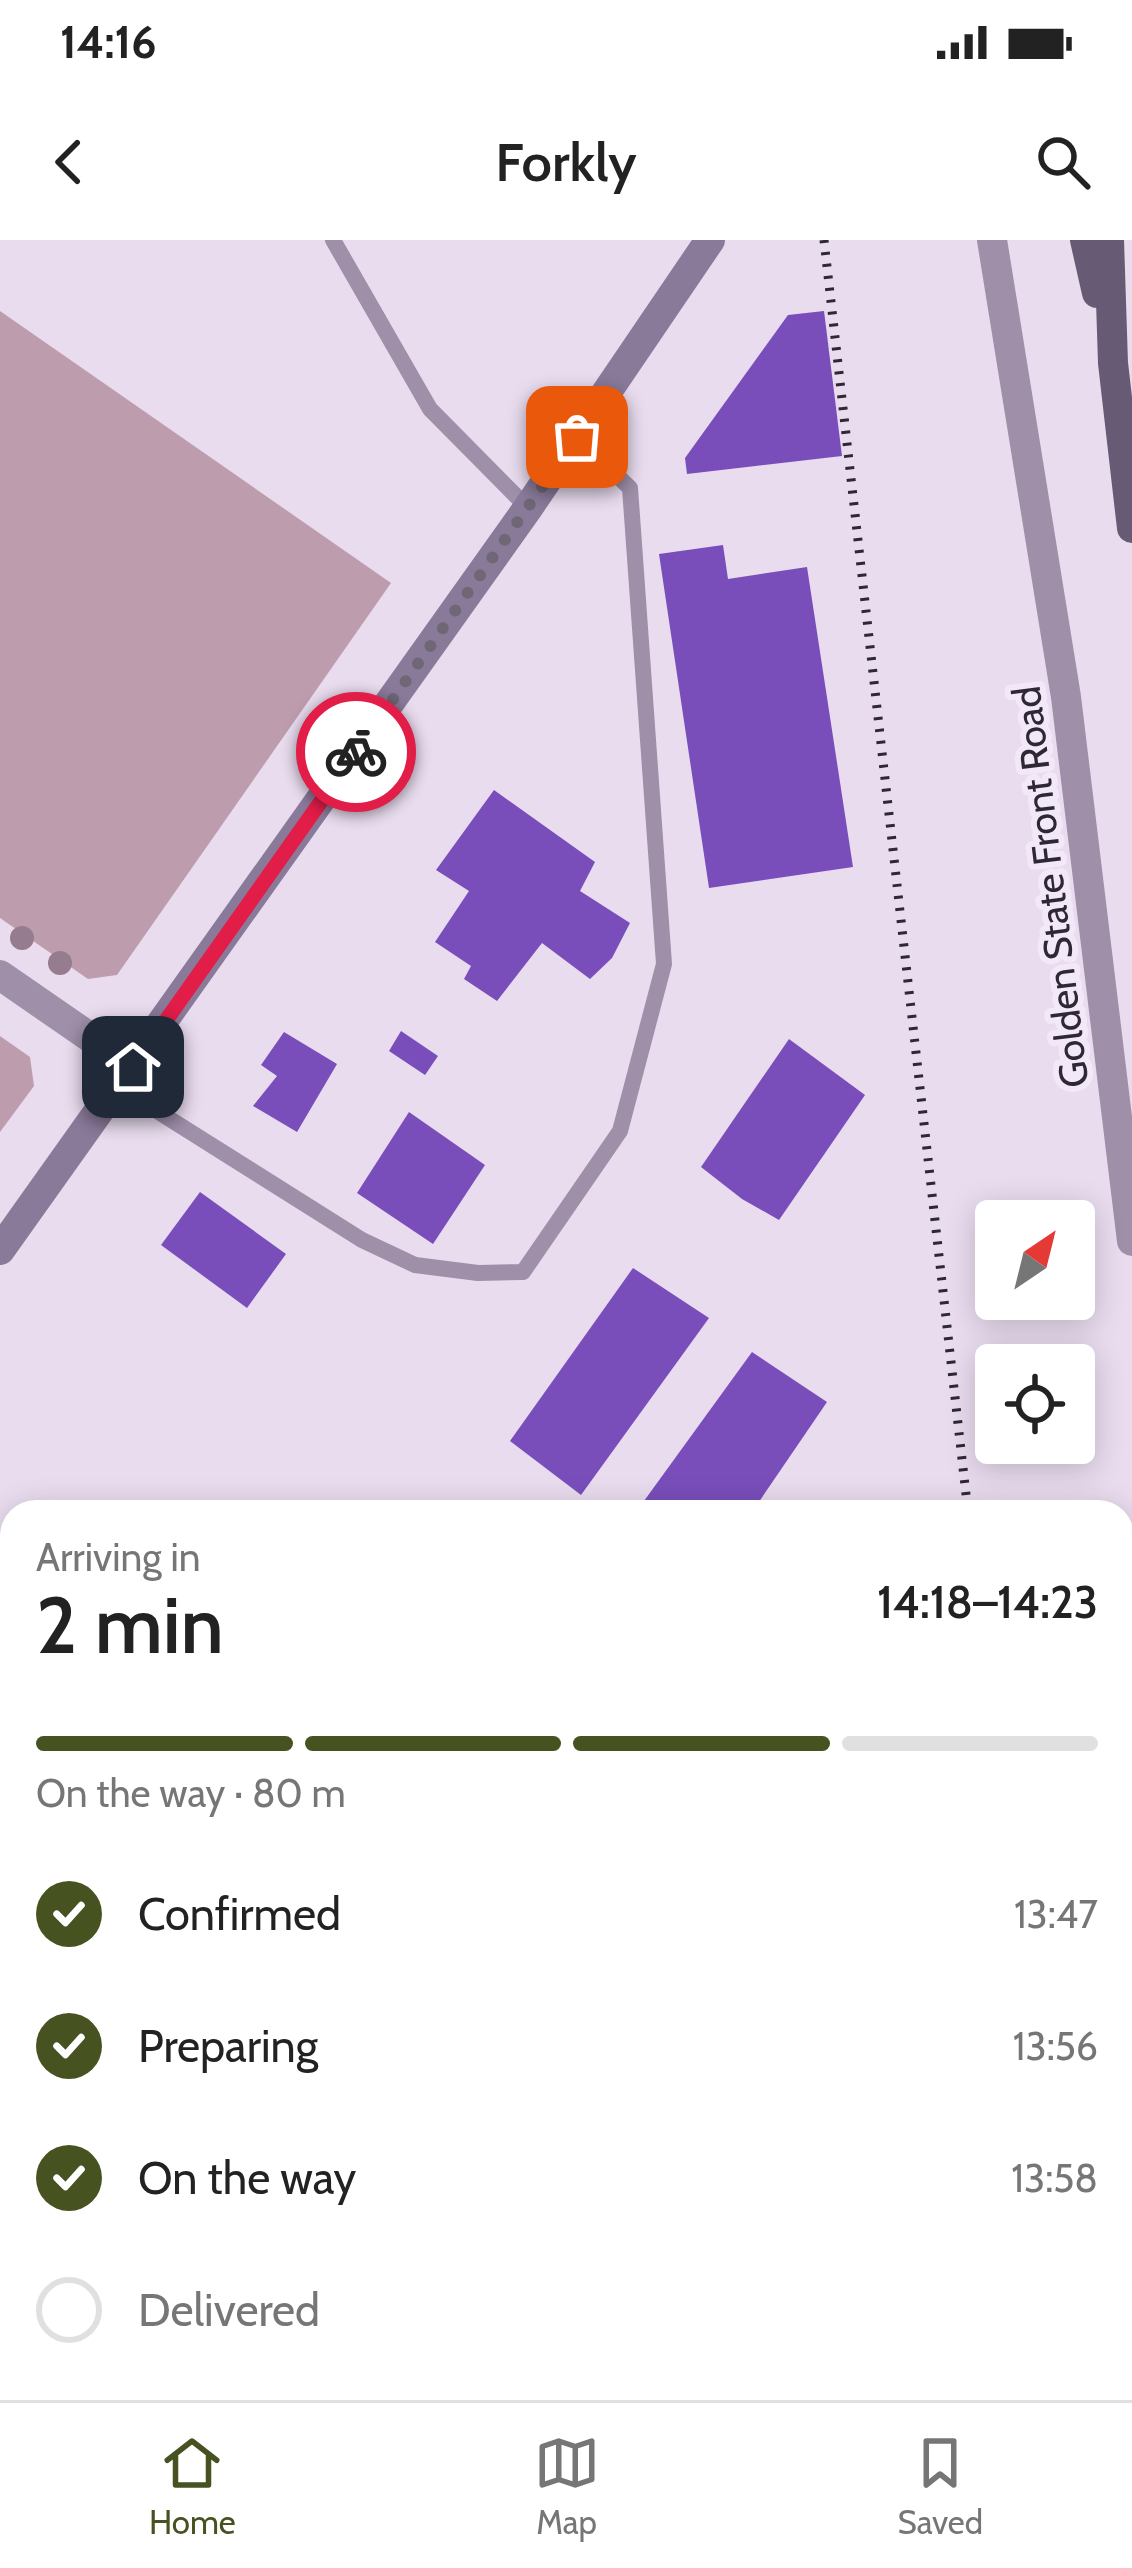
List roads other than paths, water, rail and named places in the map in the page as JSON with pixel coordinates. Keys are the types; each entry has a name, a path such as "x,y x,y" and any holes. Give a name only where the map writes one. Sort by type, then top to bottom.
{"main road":[{"path":"1085,240 1113,363"},
{"path":"1109,240 1113,363 1132,528"}],"street":[{"path":"0,1250 528,508 710,240"},
{"name":"Golden State Front Road","path":"992,240 1066,697 1132,1241"},
{"path":"0,975 126,1077"}],"lane":[{"path":"333,240 430,410 528,508"},
{"path":"126,1077 362,1240 415,1265 478,1273 523,1272 620,1131 664,964 630,488 577,437"}],"railway":[{"path":"824,240 967,1500"}]}
